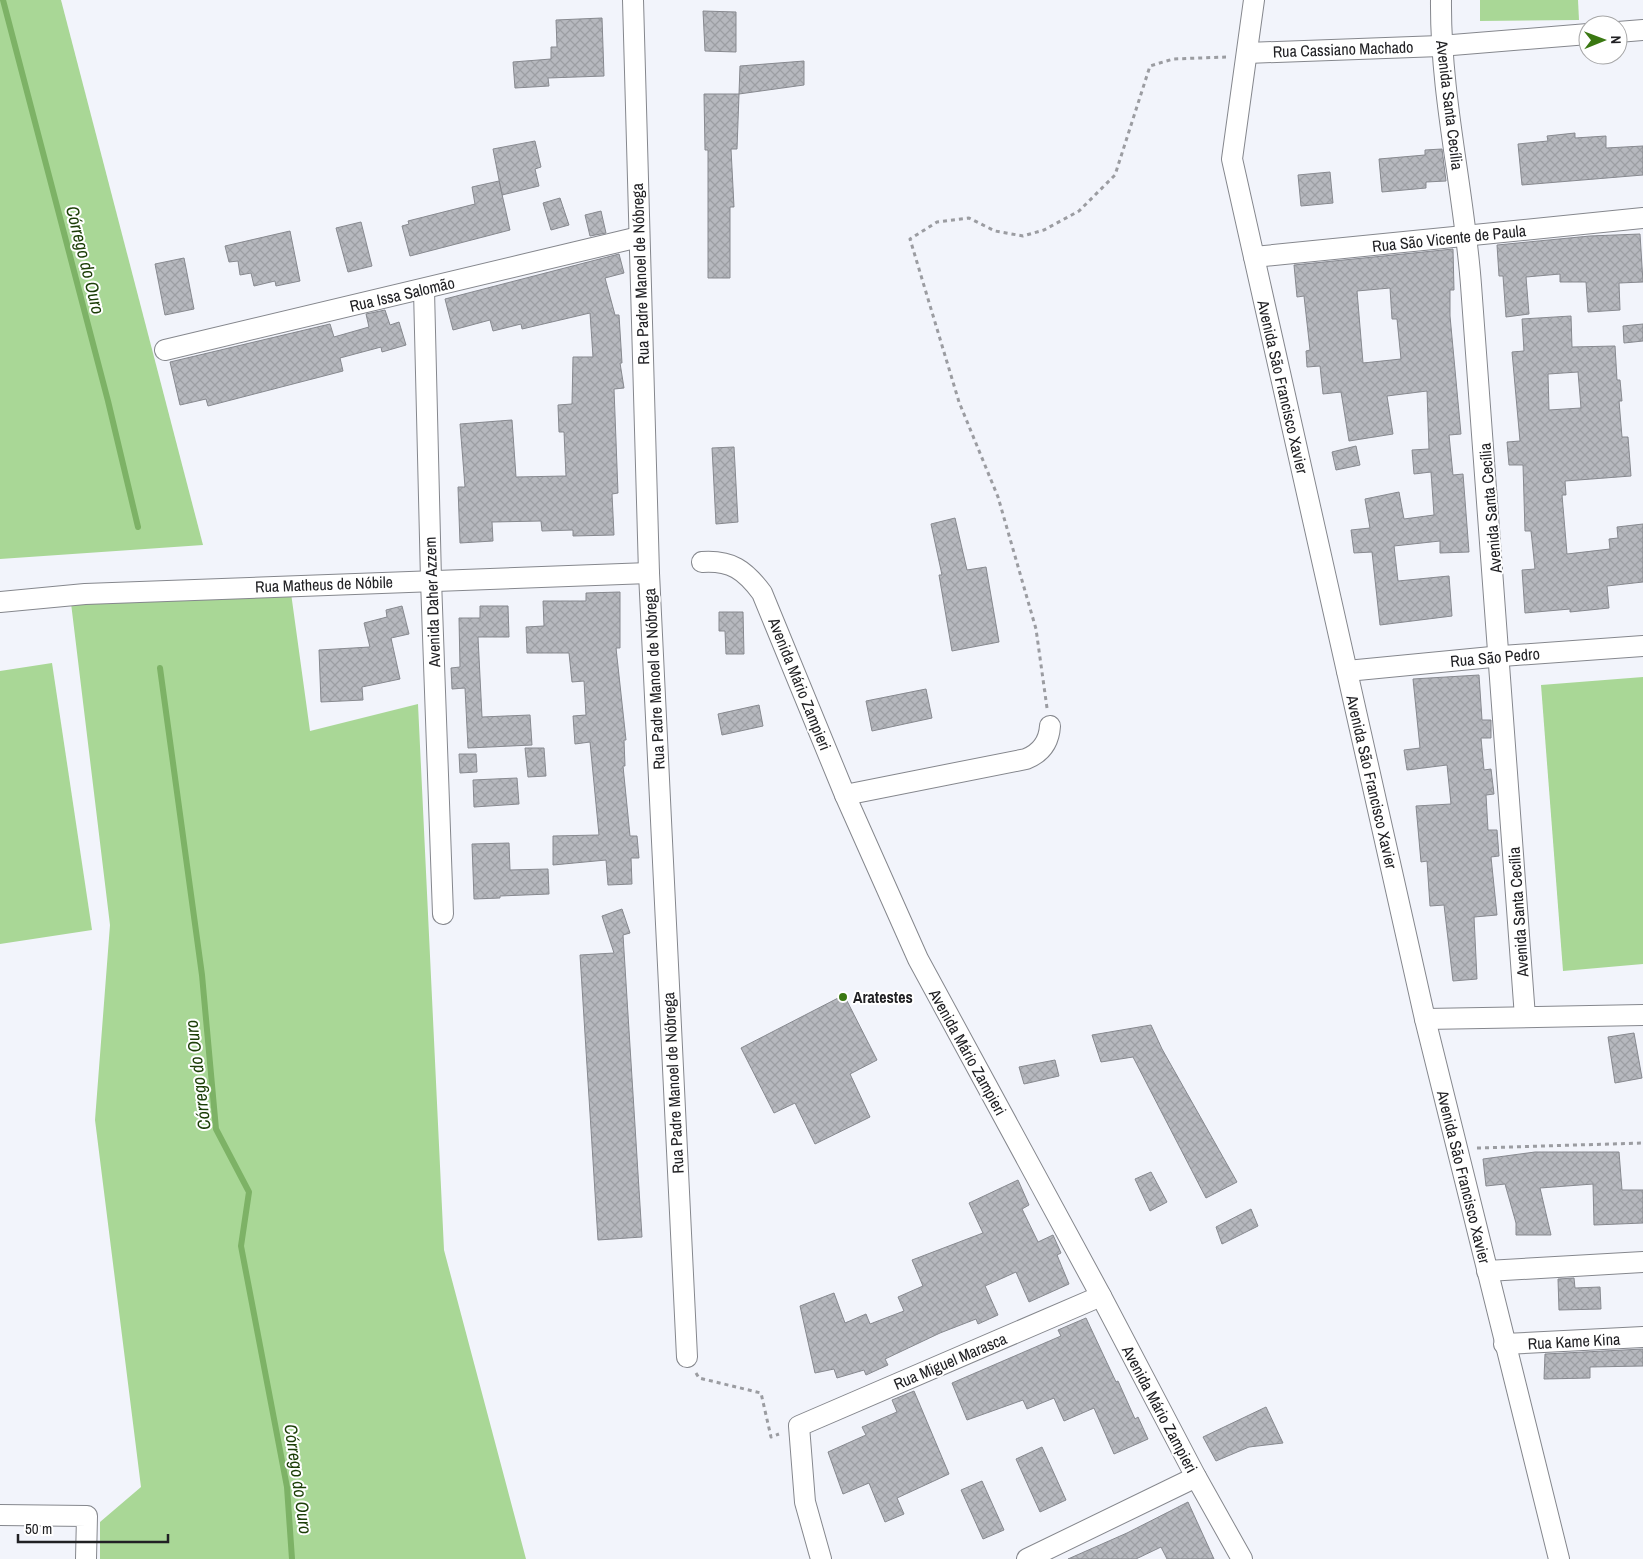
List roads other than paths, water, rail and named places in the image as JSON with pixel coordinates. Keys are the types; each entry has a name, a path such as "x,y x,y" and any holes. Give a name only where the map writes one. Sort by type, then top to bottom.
{"street":[{"name":"Rua Padre Manoel de Nóbrega","path":"633,0 649,573 687,1357"},
{"name":"Avenida São Francisco Xavier","path":"1254,0 1232,160 1425,1019 1558,1559"},
{"name":"Avenida Santa Cecília","path":"1440,0 1440,46 1468,236 1502,656 1525,1017"},
{"path":"1628,31 1643,30"},
{"name":"Rua Cassiano Machado","path":"1247,53 1440,46 1578,35"},
{"name":"Rua São Vicente de Paula","path":"1254,257 1643,218"},
{"name":"Rua Issa Salomão","path":"165,350 424,290 639,237"},
{"name":"Avenida Daher Azzem","path":"424,290 431,580 443,914"},
{"name":"Avenida Mário Zampieri","path":"702,562 724,562 736,567 746,574 762,593 845,795 918,959 1101,1296 1196,1477 1242,1559"},
{"name":"Rua Matheus de Nóbile","path":"0,602 85,594 649,573"},
{"name":"Rua São Pedro","path":"1347,671 1502,656 1643,646"},
{"path":"845,795 1026,759 1044,746 1050,726"},
{"path":"1425,1019 1643,1015"},
{"path":"1487,1271 1643,1262"},
{"name":"Rua Miguel Marasca","path":"820,1559 805,1502 798,1426 1101,1296"},
{"name":"Rua Kame Kina","path":"1504,1344 1643,1337"},
{"path":"1027,1559 1196,1477"},
{"path":"0,1516 87,1516 86,1559"}],"waterway":[{"name":"Córrego do Ouro","path":"3,0 108,401 138,527"},
{"name":"Córrego do Ouro","path":"160,668 202,975 216,1129 249,1192 241,1246 287,1487 292,1559"}],"place":[{"name":"Aratestes","path":"843,997"}]}
